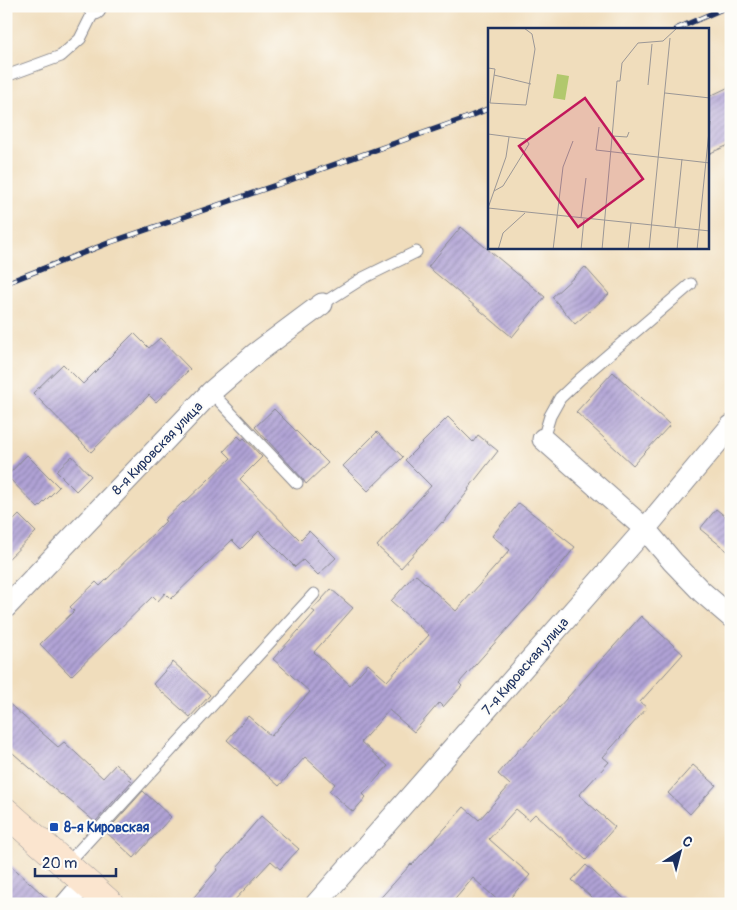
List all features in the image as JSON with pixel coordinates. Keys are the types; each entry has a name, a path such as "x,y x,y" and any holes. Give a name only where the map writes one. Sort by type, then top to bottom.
{"main road":[{"path":"6,812 110,904"}],"street":[{"name":"8-я Кировская улица","path":"6,607 210,392 255,354 322,304"},
{"name":"7-я Кировская улица","path":"316,904 646,529 731,426"},
{"path":"543,439 646,529 696,586 731,617"},
{"path":"66,904 75,873"}],"lane":[{"path":"6,76 61,56 80,39 94,7"},
{"path":"322,304 363,278 416,252"},
{"path":"543,439 550,416 560,398 580,378 691,284"},
{"path":"210,392 297,482"},
{"path":"75,873 314,594"}],"building":[{"path":"731,86 731,144 710,153 710,96"},
{"path":"461,227 545,297 512,337 428,267"},
{"path":"585,267 609,294 575,324 552,297"},
{"path":"134,333 149,348 160,338 190,369 156,402 149,395 91,452 33,393 63,364 83,384"},
{"path":"613,372 670,425 633,465 576,412"},
{"path":"274,409 328,463 306,484 255,427"},
{"path":"448,417 473,442 478,435 498,451 443,523 401,568 377,546 431,486 405,460"},
{"path":"377,432 403,457 368,491 343,466"},
{"path":"238,436 242,440 244,438 262,457 240,479 300,540 309,531 336,558 318,575 303,560 295,567 259,531 241,549 232,540 171,599 165,593 158,601 153,596 71,676 40,644 74,611 70,607 96,582 100,586 166,521 164,520 231,458 224,451"},
{"path":"27,455 59,487 38,508 7,476"},
{"path":"72,456 91,476 76,491 56,471"},
{"path":"519,503 575,547 534,599 459,683 462,686 443,707 439,703 414,732 389,710 361,742 388,766 363,794 366,797 353,812 329,791 335,784 305,757 279,786 227,740 248,716 271,736 310,692 273,659 315,612 312,610 331,589 353,608 314,652 350,685 368,664 387,681 429,635 391,601 415,574 456,611 510,550 492,536"},
{"path":"716,509 731,521 731,554 700,529"},
{"path":"19,515 36,532 6,561 6,528"},
{"path":"641,616 683,654 640,702 647,708 603,757 609,762 579,795 615,827 586,860 535,814 529,820 516,809 489,839 530,875 505,904 502,904 473,878 451,904 375,904 464,807 479,820 510,785 498,774"},
{"path":"173,662 210,695 190,717 153,684"},
{"path":"6,701 58,747 64,742 103,778 116,764 131,777 129,779 132,781 95,822 6,747"},
{"path":"693,765 716,785 690,814 668,793"},
{"path":"143,791 171,817 134,858 106,832"},
{"path":"261,816 299,849 280,869 271,861 231,904 188,904 218,869 216,868"},
{"path":"6,861 53,904 6,904"},
{"path":"586,865 630,904 599,904 572,880"}],"railway":[{"path":"678,28 729,6"},
{"path":"6,283 111,242 488,109"}],"place":[{"name":"8-я Кировская","path":"54,827"}]}
